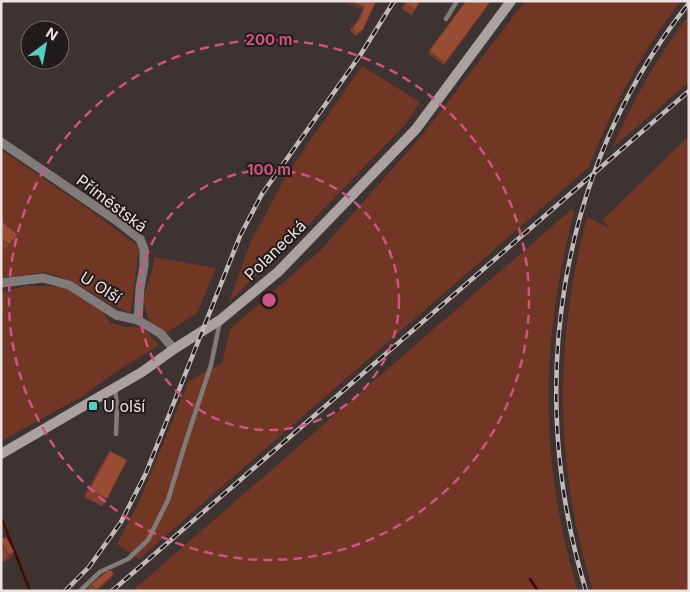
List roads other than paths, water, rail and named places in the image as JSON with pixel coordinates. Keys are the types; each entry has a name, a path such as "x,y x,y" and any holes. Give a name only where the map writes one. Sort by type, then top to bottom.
{"street":[{"name":"Polanecká","path":"1,454 142,372 220,320 278,272 416,129 511,1"},
{"name":"Příměstská","path":"1,142 117,221 140,239 144,249 144,266 140,288 138,320"},
{"name":"U Olší","path":"1,283 43,278 69,285 116,315 138,320 161,334 174,349"}],"lane":[{"path":"446,19 457,1"},
{"path":"80,591 100,572 128,559 148,540 168,500 211,365 220,320"},
{"path":"115,388 117,405 116,434"}],"waterway":[{"path":"1,517 30,591"},
{"path":"530,579 538,591"}],"railway":[{"path":"65,591 89,567 121,522 146,473 240,236 262,194 361,54 394,1"},
{"path":"586,591 567,515 558,438 557,361 565,284 582,209 609,137 644,68 689,3"},
{"path":"112,591 689,91"}],"place":[{"name":"U olší","path":"93,406"}]}
